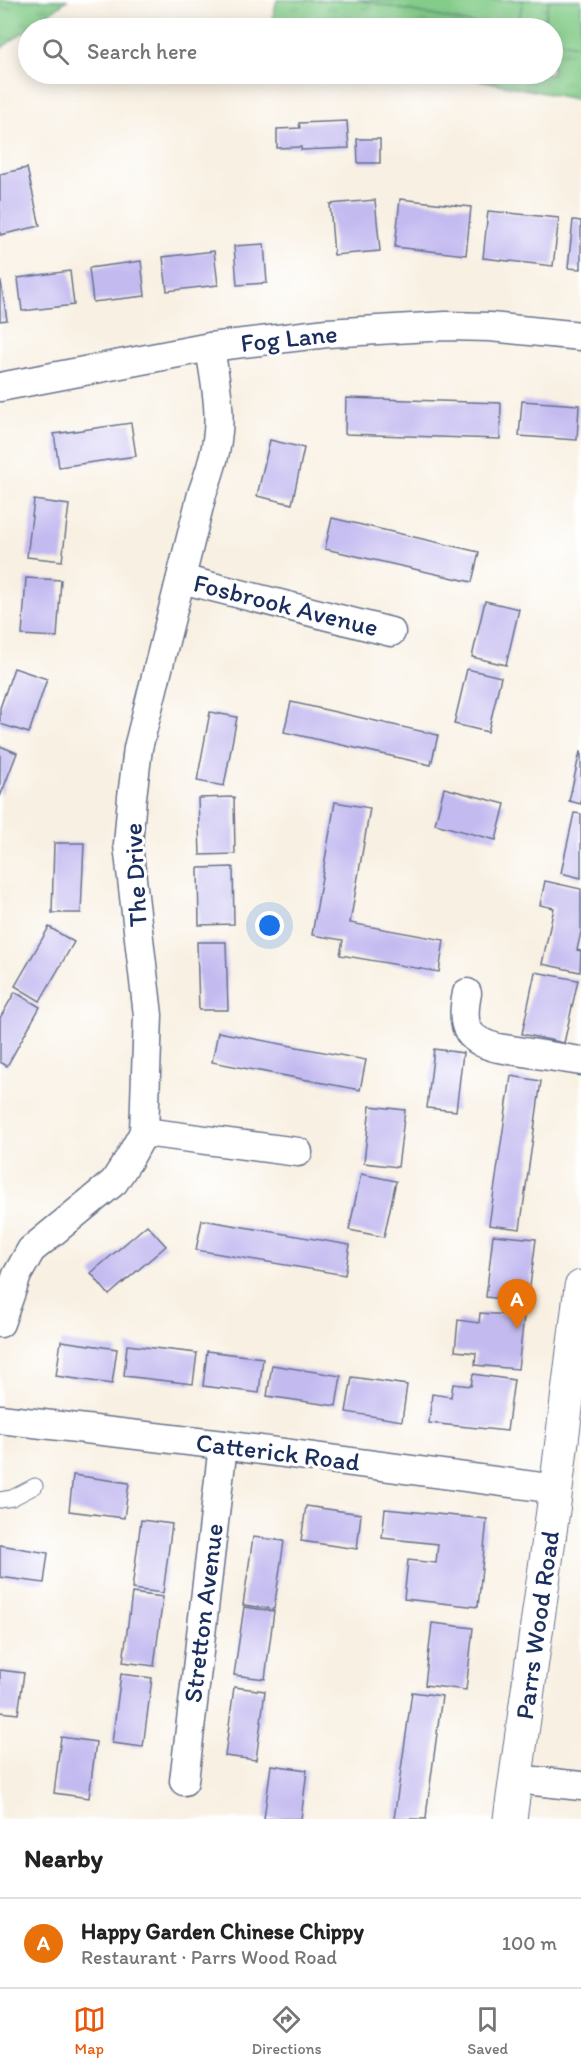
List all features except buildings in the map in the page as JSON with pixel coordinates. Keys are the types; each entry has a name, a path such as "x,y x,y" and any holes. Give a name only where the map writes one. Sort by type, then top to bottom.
{"street":[{"name":"Fog Lane","path":"0,387 210,346 327,333 446,326 490,327 581,336"},
{"name":"The Drive","path":"0,1323 17,1275 31,1250 114,1182 144,1132 148,1015 128,845 138,747 218,438 218,409 210,346"},
{"name":"Fosbrook Avenue","path":"181,579 391,632"},
{"path":"467,993 463,1014 464,1024 474,1039 498,1048 581,1061"},
{"path":"144,1132 298,1152"},
{"name":"Parrs Wood Road","path":"510,1819 556,1489 581,1287"},
{"name":"Catterick Road","path":"0,1419 223,1445 556,1489"},
{"name":"Stretton Avenue","path":"184,1781 223,1445"},
{"path":"516,1779 581,1786"}],"lane":[{"path":"0,1500 12,1498 35,1486"}],"green space":[{"path":"0,0 67,0 42,18 18,18 18,36 0,49"},
{"path":"277,0 581,0 581,100 499,84 563,84 563,18 272,18"},
{"path":"359,0 523,0 519,18 446,18"},
{"path":"549,0 581,0 581,46 563,42 563,18 545,18"}],"place":[{"name":"Happy Garden Chinese Chippy","path":"517,1329"}]}
